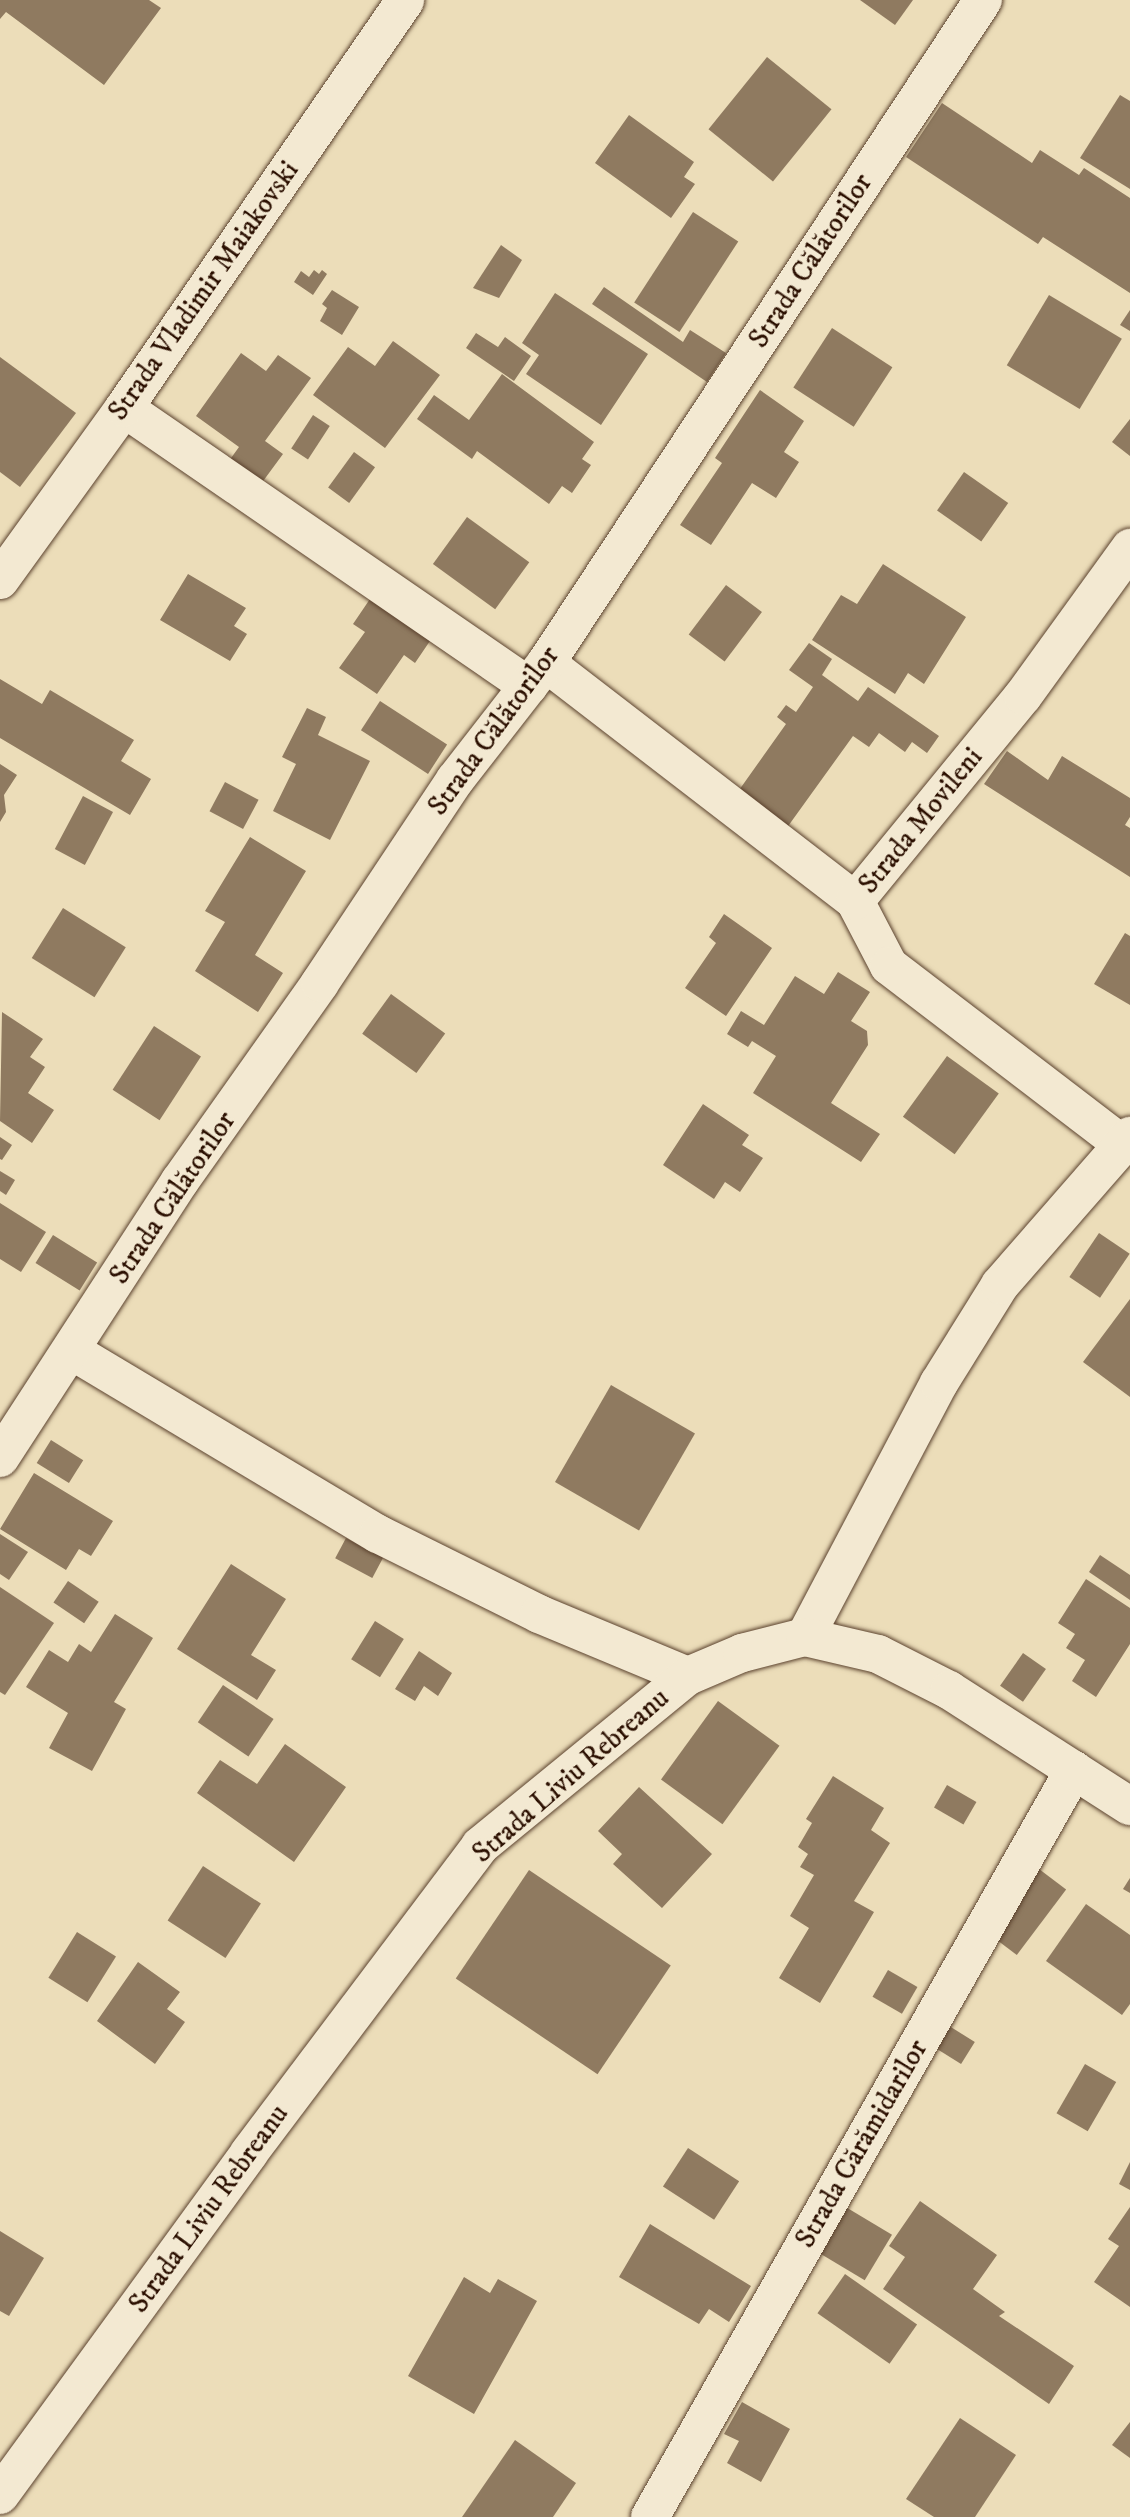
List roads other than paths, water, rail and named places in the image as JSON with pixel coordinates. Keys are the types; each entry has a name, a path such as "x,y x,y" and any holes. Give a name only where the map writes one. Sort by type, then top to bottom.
{"street":[{"name":"Strada Vladimir Maiakovski","path":"0,580 124,408 405,0"},
{"name":"Strada Călătorilor","path":"0,1458 180,1181 320,983 455,780 538,675 983,0"},
{"path":"124,408 538,675 855,901"},
{"name":"Strada Movileni","path":"1126,1140 889,966 855,901 1023,696 1130,548"},
{"path":"1126,1140 1000,1285 939,1383 805,1637 878,1654 949,1690 1130,1806"},
{"path":"72,1351 378,1534 540,1614 688,1676"},
{"name":"Strada Liviu Rebreanu","path":"0,2495 249,2153 480,1846 688,1676 742,1653 805,1637"},
{"name":"Strada Cărămidarilor","path":"650,2517 1074,1770"}]}
